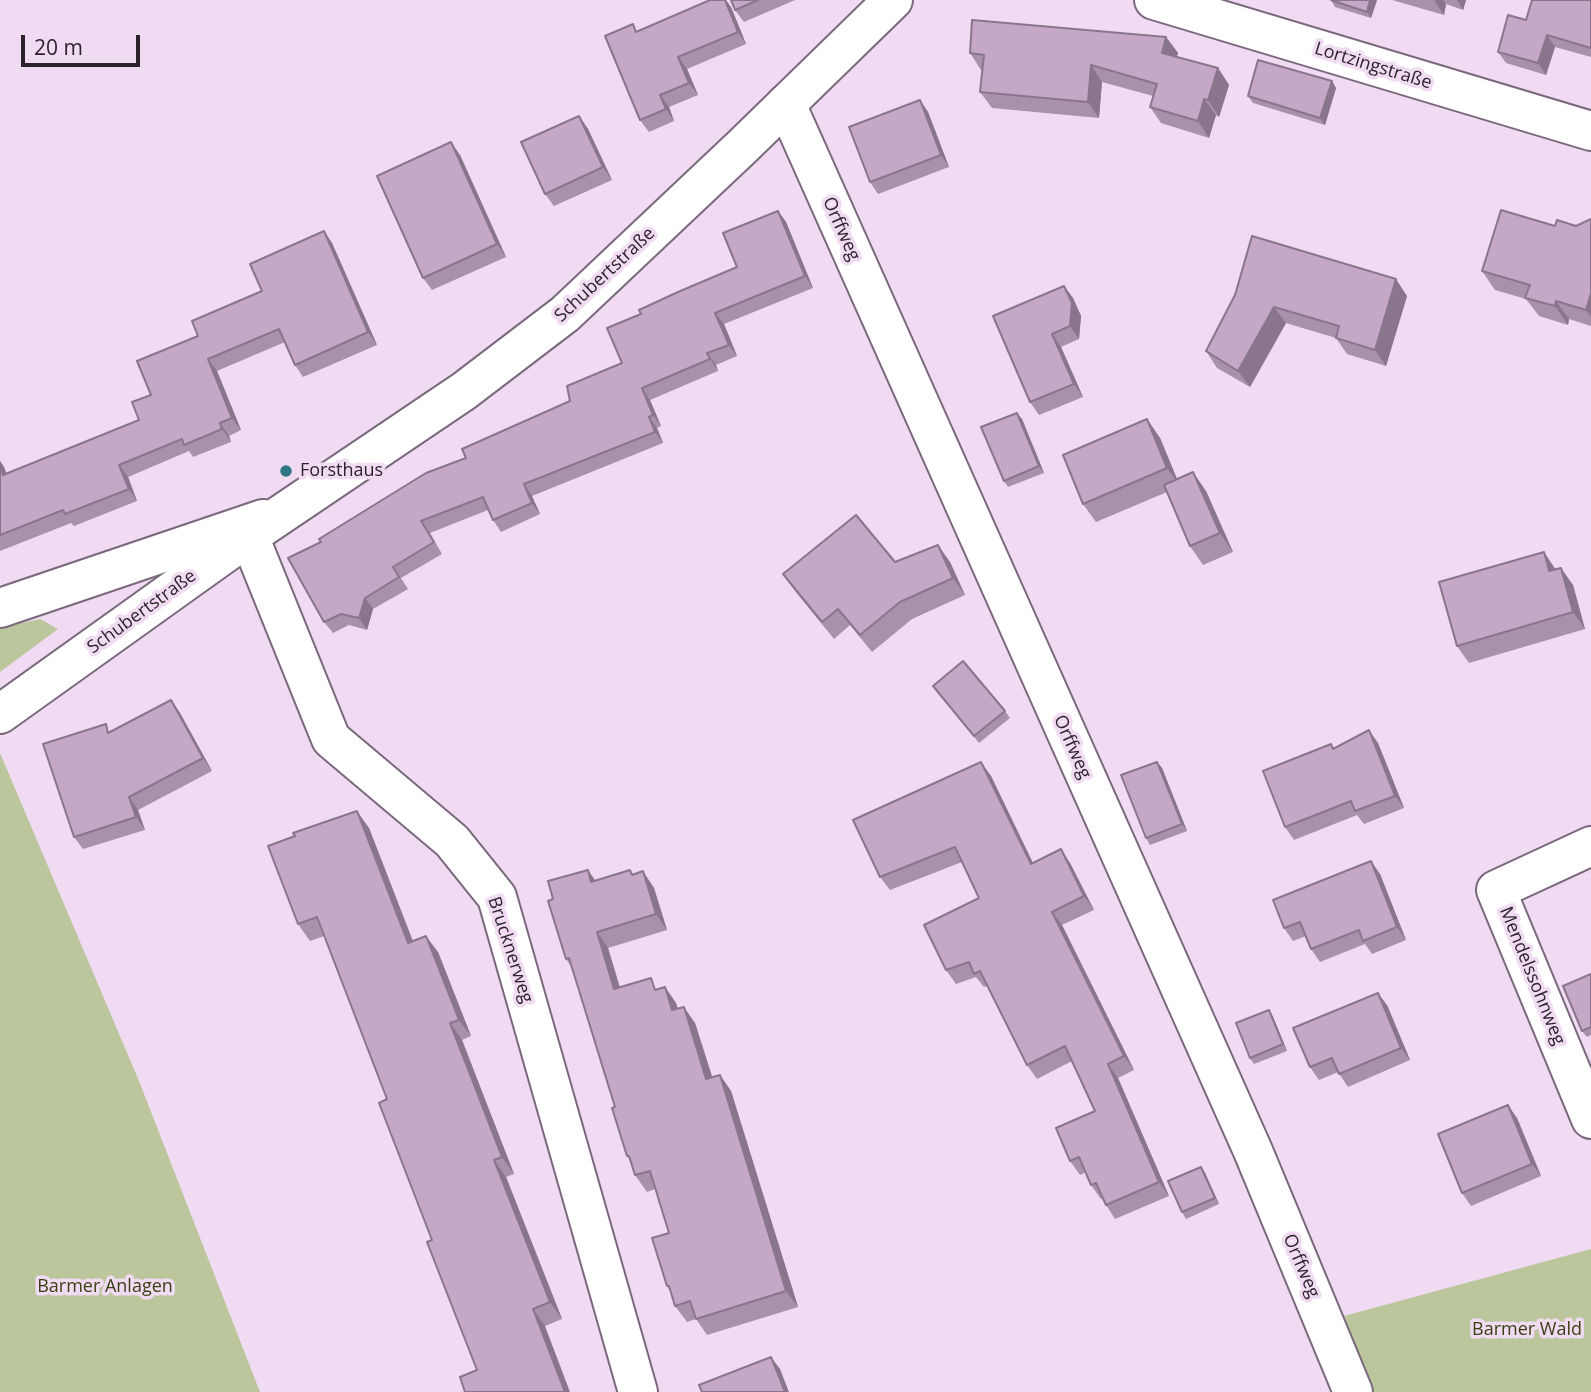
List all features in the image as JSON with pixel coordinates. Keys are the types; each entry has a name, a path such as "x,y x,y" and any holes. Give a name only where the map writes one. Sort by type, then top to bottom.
{"street":[{"name":"Schubertstraße","path":"0,714 249,536 464,391 565,313 893,0"},
{"name":"Lortzingstraße","path":"1154,0 1591,131"},
{"name":"Orffweg","path":"786,104 1253,1151 1353,1392"},
{"name":"Schubertstraße","path":"0,608 285,512"},
{"name":"Brucknerweg","path":"249,536 331,739 452,841 497,897 638,1392"},
{"name":"Mendelssohnweg","path":"1591,846 1496,890 1591,1119"}],"green space":[{"path":"40,619 58,629 0,672 0,628"},
{"name":"Barmer Anlagen","path":"0,753 139,1081 260,1392 0,1392"},
{"name":"Barmer Wald","path":"1591,1249 1591,1392 1370,1392 1344,1316"}],"building":[{"path":"710,0 725,0 738,32 678,57 689,83 660,95 666,109 640,120 605,36 633,24 636,32"},
{"path":"731,0 758,0 735,10"},
{"path":"1331,0 1370,0 1367,12"},
{"path":"1532,0 1591,0 1591,48 1547,35 1538,63 1498,52 1508,15 1526,20"},
{"path":"972,20 1166,37 1162,53 1218,68 1208,100 1204,99 1198,121 1150,107 1157,84 1091,65 1088,102 980,92 984,55 970,53"},
{"path":"1258,60 1332,81 1320,118 1248,96"},
{"path":"920,100 941,155 870,182 849,127"},
{"path":"579,116 603,167 545,194 521,142"},
{"path":"451,142 497,244 423,278 377,176"},
{"path":"1501,210 1555,226 1557,220 1576,226 1591,219 1591,293 1586,310 1556,301 1555,306 1525,298 1530,285 1482,271"},
{"path":"778,211 805,276 715,313 729,345 707,353 710,359 642,388 653,415 649,417 655,432 524,484 532,503 493,520 483,497 421,521 434,542 393,567 399,577 365,598 359,618 341,614 324,622 288,558 321,542 319,539 426,473 466,458 462,449 570,401 567,386 622,363 607,328 641,314 639,310 737,267 723,233"},
{"path":"324,231 368,332 295,365 279,329 208,359 232,418 220,423 222,429 184,445 182,439 119,465 129,489 65,514 63,510 0,535 0,467 3,475 139,420 132,402 151,395 137,361 198,336 192,321 262,291 250,264"},
{"path":"1252,236 1396,279 1375,350 1336,338 1339,326 1274,307 1238,371 1206,351 1235,295"},
{"path":"1064,286 1072,303 1070,326 1052,334 1074,384 1030,402 993,316"},
{"path":"1017,413 1039,466 1004,481 981,427"},
{"path":"1147,419 1167,468 1083,504 1063,455"},
{"path":"1193,472 1220,533 1190,546 1164,485"},
{"path":"856,515 895,562 938,545 953,578 900,602 860,635 838,609 822,622 783,574"},
{"path":"1544,552 1549,571 1561,568 1573,612 1457,646 1439,582"},
{"path":"963,661 1005,711 974,736 933,686"},
{"path":"171,700 203,758 129,797 136,817 74,837 43,744 106,724 108,733"},
{"path":"1369,730 1395,796 1355,811 1351,801 1285,827 1263,771 1331,744 1333,749"},
{"path":"981,762 1031,864 1061,849 1084,896 1052,912 1124,1056 1108,1064 1159,1182 1106,1205 1096,1183 1091,1185 1079,1157 1070,1161 1056,1128 1095,1111 1065,1046 1027,1065 980,971 974,974 969,962 946,970 924,925 979,898 955,847 880,877 853,820"},
{"path":"1157,762 1182,824 1146,838 1121,775"},
{"path":"357,811 408,943 426,936 459,1020 450,1023 502,1157 494,1160 550,1302 533,1309 565,1392 465,1392 460,1377 477,1370 427,1242 432,1240 379,1103 387,1099 317,917 298,924 268,846 295,836 293,833"},
{"path":"1371,861 1397,927 1363,941 1359,930 1311,949 1300,922 1284,928 1273,900"},
{"path":"588,870 591,882 630,870 632,875 643,871 656,914 597,932 614,989 651,978 655,990 665,987 672,1010 684,1007 706,1079 720,1075 786,1291 696,1319 690,1301 675,1306 652,1238 669,1233 650,1171 635,1175 627,1156 612,1108 615,1107 569,958 566,959 548,901 553,899 548,881"},
{"path":"1591,974 1591,1027 1582,1031 1563,986"},
{"path":"1378,993 1401,1048 1339,1074 1332,1058 1310,1067 1293,1028"},
{"path":"1269,1010 1283,1044 1250,1058 1236,1023"},
{"path":"1508,1105 1532,1164 1462,1193 1438,1134"},
{"path":"1201,1167 1215,1198 1182,1212 1168,1181"},
{"path":"771,1357 785,1392 702,1392 699,1385"}],"place":[{"name":"Forsthaus","path":"286,471"}]}
